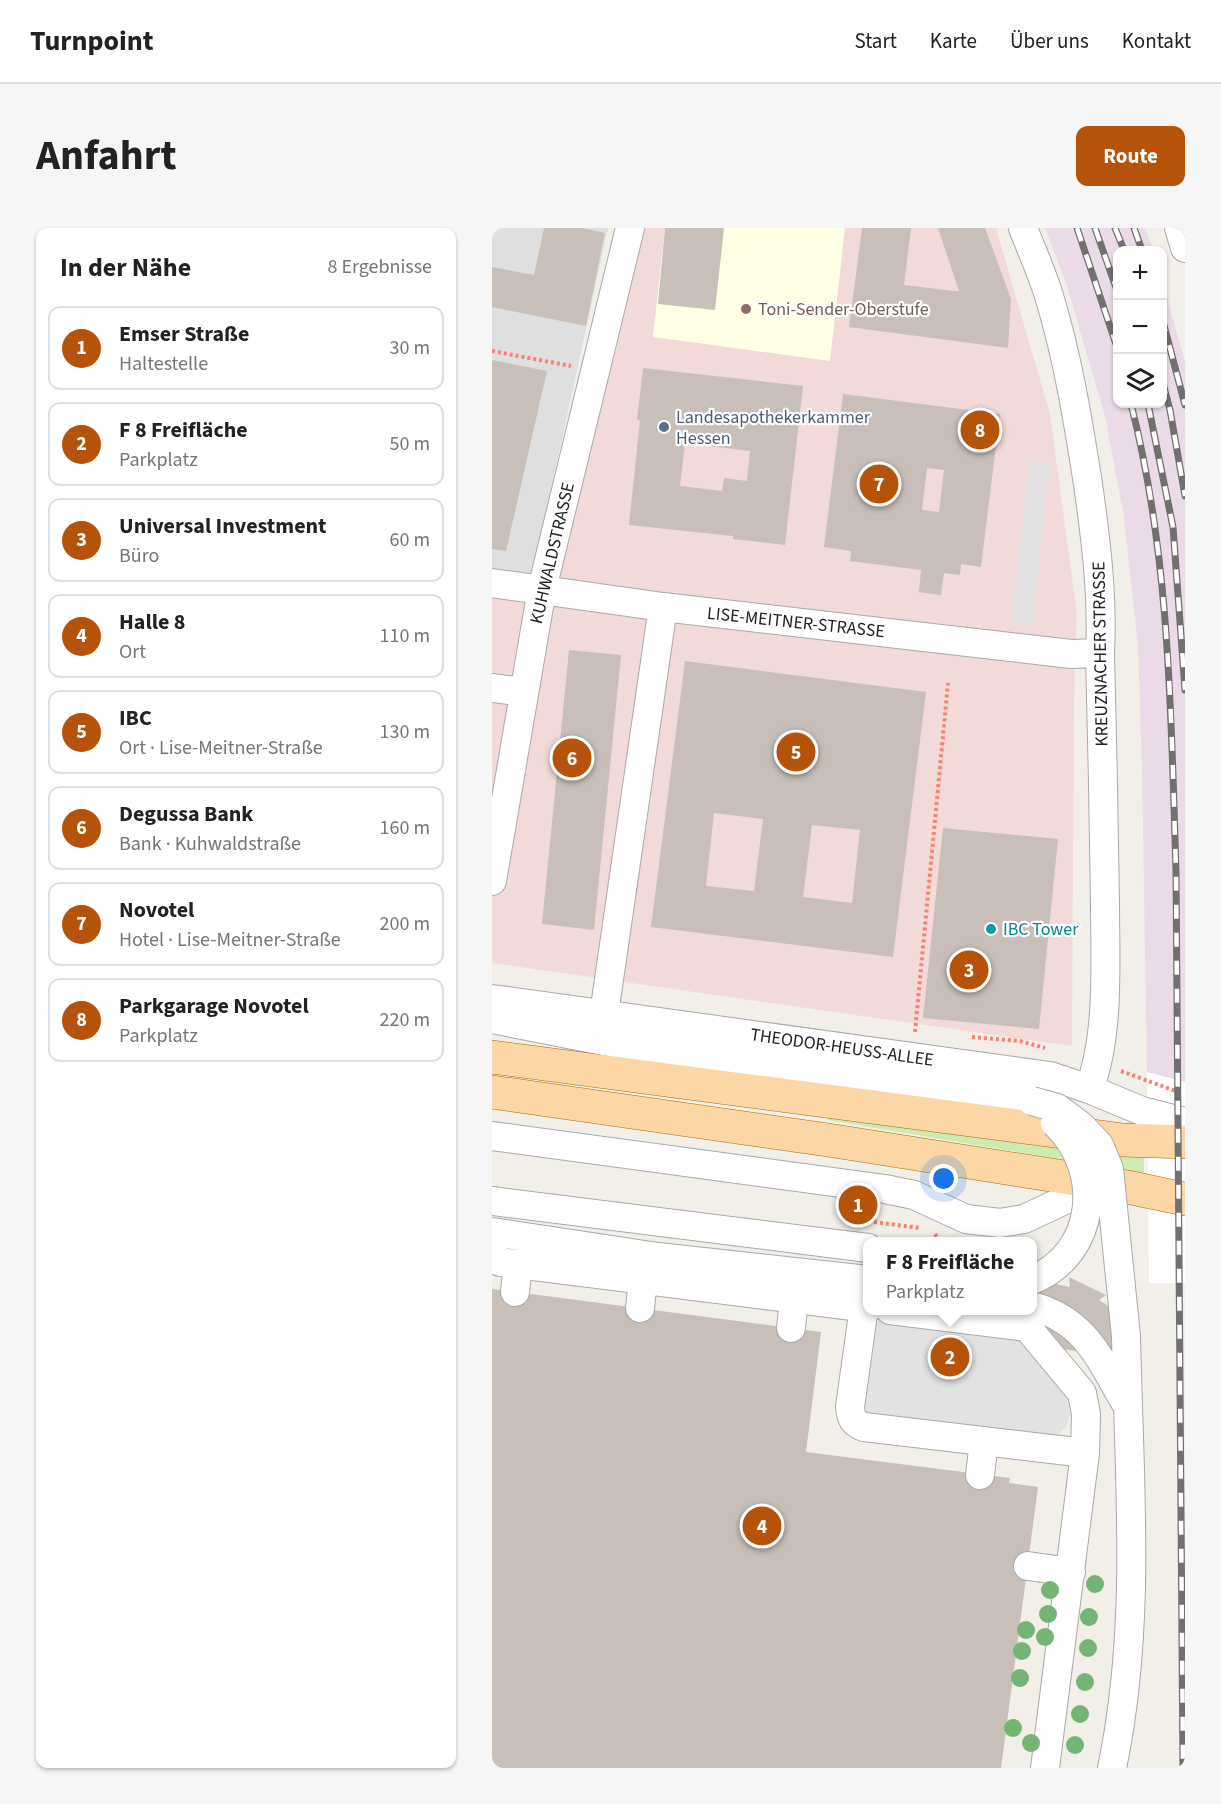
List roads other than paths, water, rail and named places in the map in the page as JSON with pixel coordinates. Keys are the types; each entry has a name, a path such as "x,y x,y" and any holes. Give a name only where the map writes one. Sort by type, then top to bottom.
{"main road":[{"path":"492,1057 1123,1140 1185,1142"},
{"path":"492,1092 701,1121 1127,1187 1185,1199"}],"street":[{"name":"KUHWALDSTRASSE","path":"492,881 542,589 630,228"},
{"name":"KREUZNACHER STRASSE","path":"1023,228 1048,295 1066,359 1079,425 1097,549 1102,614 1100,653 1105,956 1102,1031 1098,1063 1089,1089"},
{"path":"1179,228 1185,248"},
{"name":"LISE-MEITNER-STRASSE","path":"492,583 663,607 1071,654 1100,653"},
{"path":"604,1014 663,607"},
{"path":"492,688 524,692"},
{"name":"THEODOR-HEUSS-ALLEE","path":"492,999 1050,1076 1142,1111 1185,1122"},
{"name":"THEODOR-HEUSS-ALLEE","path":"492,1019 624,1045 1002,1094 1032,1101 1061,1128 1076,1148 1088,1185 1087,1208 1082,1230 1070,1250 1054,1267 1037,1278"},
{"name":"THEODOR-HEUSS-ALLEE","path":"492,1036 624,1045"},
{"path":"1032,1101 1057,1108 1081,1126 1099,1145 1109,1168 1125,1322 1126,1404 1132,1513 1130,1624 1123,1702 1112,1768"},
{"path":"492,1136 885,1189 914,1196 977,1236 1000,1223 1024,1219 1069,1198 1098,1190 1127,1187"},
{"path":"492,1201 863,1247"},
{"path":"492,1232 658,1257 863,1300"},
{"path":"508,1270 643,1280 794,1299 863,1302"},
{"path":"640,1308 643,1280"},
{"path":"791,1328 794,1299"},
{"path":"1037,1312 1048,1310 1073,1325 1092,1344 1126,1404"},
{"path":"869,1315 850,1407 851,1416 856,1424 864,1427 1085,1454"},
{"path":"1027,1315 1082,1393 1086,1414 1085,1454 1045,1768"},
{"path":"980,1474 984,1442"},
{"path":"1028,1566 1071,1572"}],"railway":[{"path":"1077,228 1113,335"},
{"path":"1095,228 1113,279"},
{"path":"1115,228 1122,246"},
{"path":"1134,228 1141,246"},
{"path":"1167,337 1185,405"},
{"path":"1167,399 1185,496"},
{"path":"1132,408 1154,519 1170,695 1176,871 1183,1768"},
{"path":"1149,408 1173,527 1185,690"}],"place":[{"name":"Toni-Sender-Oberstufe","path":"746,309"},
{"name":"Landesapothekerkammer Hessen","path":"664,427"},
{"name":"Parkgarage Novotel","path":"980,430"},
{"name":"Novotel","path":"879,484"},
{"name":"IBC","path":"796,752"},
{"name":"Degussa Bank","path":"572,758"},
{"name":"IBC Tower","path":"991,929"},
{"name":"Universal Investment","path":"969,970"},
{"name":"Emser Straße","path":"858,1205"},
{"name":"F 8 Freifläche","path":"950,1357"},
{"name":"Halle 8","path":"762,1526"}]}
